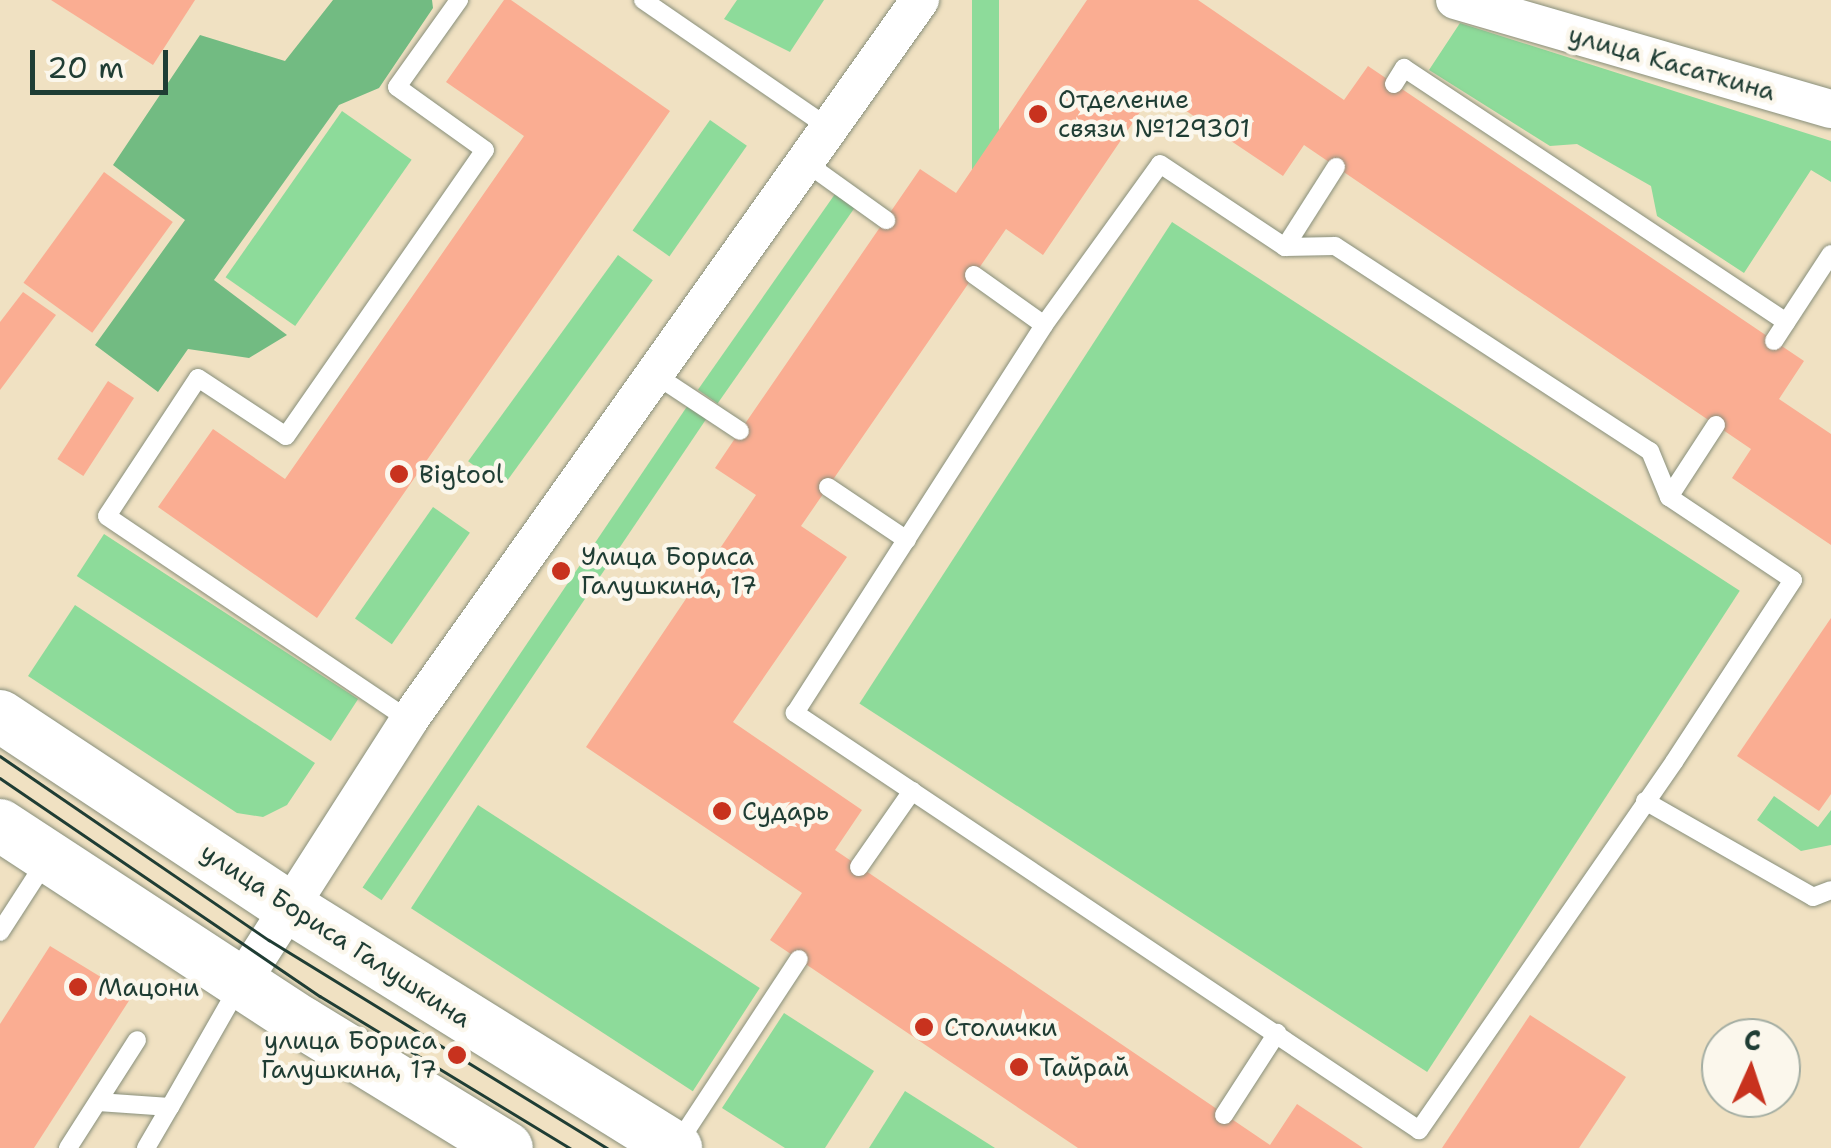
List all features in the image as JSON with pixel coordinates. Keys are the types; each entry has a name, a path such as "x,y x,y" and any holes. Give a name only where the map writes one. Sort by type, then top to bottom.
{"main road":[{"name":"улица Бориса Галушкина","path":"0,716 289,908 675,1148"},
{"path":"0,825 506,1148"}],"street":[{"path":"242,983 409,720 920,0"},
{"name":"улица Касаткина","path":"1455,0 1831,109"}],"lane":[{"path":"409,720 107,516 198,378 286,436 485,150 396,88 459,0"},
{"path":"643,0 828,128"},
{"path":"1394,84 1404,68 1786,322"},
{"path":"805,162 886,220"},
{"path":"1160,164 1286,246 1335,246 1650,451 1669,497 1793,580 1419,1130 795,712 1044,325 1160,164"},
{"path":"1286,246 1336,167"},
{"path":"1774,341 1831,254"},
{"path":"974,276 1044,325"},
{"path":"654,374 740,431"},
{"path":"1669,497 1716,426"},
{"path":"828,487 907,540"},
{"path":"859,867 912,791"},
{"path":"1645,801 1813,897 1831,890"},
{"path":"0,932 48,857"},
{"path":"675,1148 799,960"},
{"path":"146,1148 242,983"},
{"path":"1224,1115 1277,1033"},
{"path":"68,1148 137,1040"},
{"path":"98,1102 170,1107"}],"green space":[{"path":"333,0 432,0 433,8 379,88 339,105 214,280 287,335 249,358 188,349 158,392 95,345 185,220 113,165 200,35 285,61"},
{"path":"737,0 824,0 790,52 724,19"},
{"path":"972,0 999,0 999,214 972,214"},
{"path":"1460,23 1831,141 1831,182 1811,170 1744,273 1657,216 1651,186 1577,144 1550,146 1429,70"},
{"path":"342,111 412,160 295,326 226,277"},
{"path":"710,120 747,146 669,256 633,231"},
{"path":"835,194 855,208 718,404 698,390"},
{"path":"1172,222 1740,591 1427,1072 859,703"},
{"path":"618,255 653,280 503,487 468,461"},
{"path":"688,405 707,418 382,900 363,887"},
{"path":"433,507 470,533 392,644 355,618"},
{"path":"104,534 358,699 331,741 77,576"},
{"path":"75,605 315,763 287,805 263,817 237,813 28,676"},
{"path":"1774,796 1818,827 1831,810 1831,845 1801,851 1757,820"},
{"path":"478,805 760,988 693,1091 411,908"},
{"path":"784,1013 874,1071 825,1148 785,1148 722,1108"},
{"path":"905,1091 995,1148 869,1148"}],"building":[{"path":"51,0 195,0 153,65"},
{"path":"504,0 511,0 670,111 317,618 158,507 213,429 285,479 524,136 446,82"},
{"path":"1087,0 1198,0 1344,100 1368,66 1804,361 1779,399 1831,434 1831,545 1732,478 1751,449 1304,145 1283,176 1155,90 1043,255 1006,229 801,526 847,557 733,722 862,810 835,850 1270,1145 1297,1104 1363,1148 1078,1148 770,940 802,893 586,747 756,495 715,468 920,169 956,193"},
{"path":"104,172 173,222 92,333 23,283"},
{"path":"23,292 56,315 0,390 0,322"},
{"path":"108,381 134,398 83,476 57,459"},
{"path":"1831,618 1831,794 1819,811 1737,756"},
{"path":"50,946 132,996 34,1148 0,1148 0,1024"},
{"path":"1530,1015 1626,1077 1579,1148 1442,1148"}],"tram line":[{"path":"0,756 269,940 607,1148"},
{"path":"0,778 320,996 570,1148"}],"place":[{"name":"Отделение связи №129301","path":"1038,114"},
{"name":"Bigtool","path":"399,474"},
{"name":"Улица Бориса Галушкина, 17","path":"561,571"},
{"name":"Сударь","path":"722,811"},
{"name":"Мацони","path":"78,987"},
{"name":"Столички","path":"924,1027"},
{"name":"улица Бориса Галушкина, 17","path":"457,1055"},
{"name":"Тайрай","path":"1019,1067"}]}
